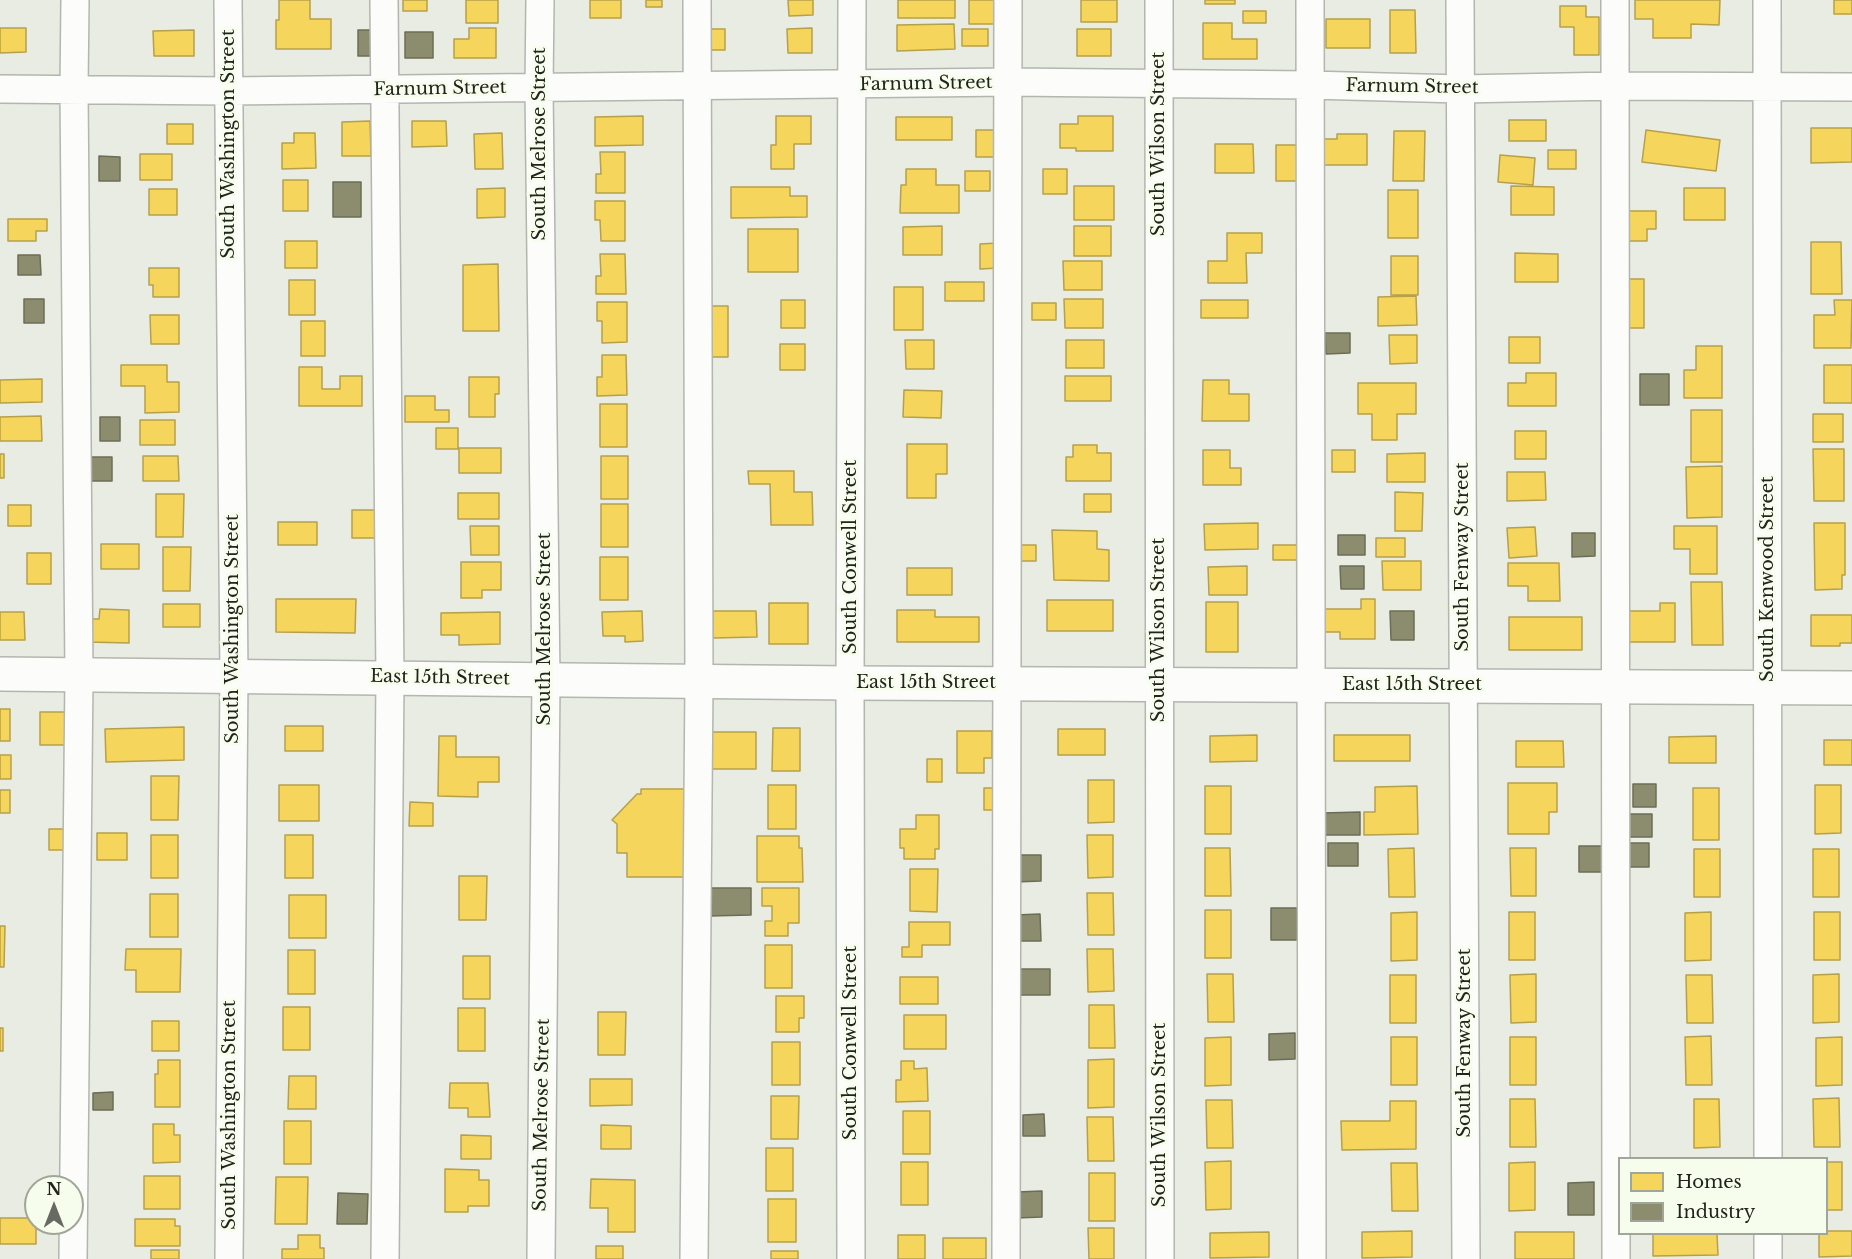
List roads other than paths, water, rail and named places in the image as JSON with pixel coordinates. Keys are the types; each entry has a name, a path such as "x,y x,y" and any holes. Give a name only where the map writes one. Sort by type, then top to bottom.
{"main road":[{"name":"East 15th Street","path":"0,674 850,683 1852,688"}],"street":[{"path":"74,1259 79,675 75,0"},
{"name":"South Washington Street","path":"228,0 234,676 229,1259"},
{"path":"384,0 390,678 385,1259"},
{"name":"South Melrose Street","path":"540,0 546,680 541,1259"},
{"path":"694,1259 699,681 697,0"},
{"name":"South Conwell Street","path":"852,0 850,683 852,1259"},
{"path":"1006,1259 1008,0"},
{"name":"South Wilson Street","path":"1159,0 1160,1259"},
{"path":"1310,0 1312,1259"},
{"name":"South Fenway Street","path":"1460,0 1466,1259"},
{"path":"1615,0 1616,1259"},
{"name":"South Kenwood Street","path":"1767,0 1768,1157"},
{"name":"Farnum Street","path":"0,89 228,91 1008,82 1460,89 1615,86 1852,87"},
{"path":"1768,1235 1768,1259"}]}
